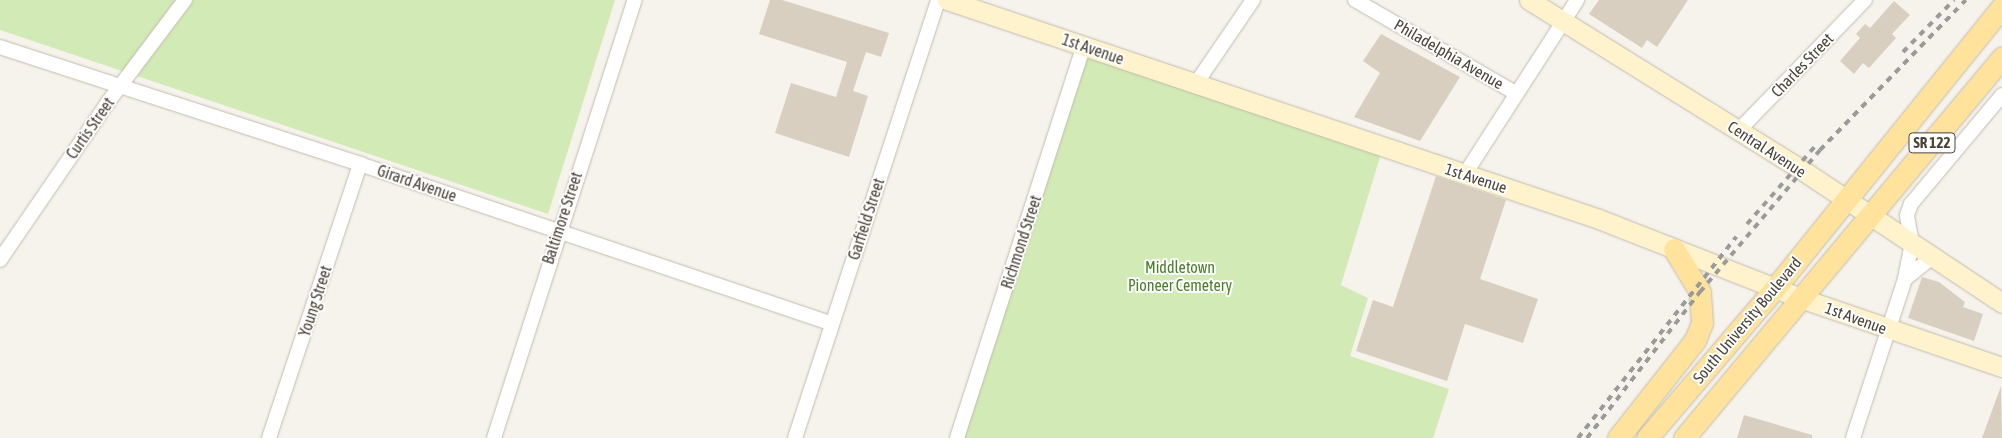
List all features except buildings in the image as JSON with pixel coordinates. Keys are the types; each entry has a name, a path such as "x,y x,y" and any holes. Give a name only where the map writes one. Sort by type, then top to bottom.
{"main road":[{"name":"1st Avenue","path":"947,0 1084,45 1195,85 1599,219 1803,299 1891,331 2002,367"},
{"name":"Central Avenue","path":"1529,0 1739,130 2002,302"},
{"name":"South University Boulevard","path":"1647,438 1775,288 1844,199 2002,7"},
{"name":"SR 122","path":"1870,216 2002,58"},
{"name":"South University Boulevard","path":"1684,438 1803,299 1870,216"},
{"path":"1618,438 1695,340 1702,323 1700,292 1674,249"}],"street":[{"name":"Curtis Street","path":"0,260 120,85 185,0"},
{"name":"Baltimore Street","path":"494,438 558,230 635,0"},
{"name":"Garfield Street","path":"795,438 938,0"},
{"path":"1195,85 1253,0"},
{"name":"Philadelphia Avenue","path":"1355,0 1517,94"},
{"path":"1464,174 1577,0"},
{"name":"Charles Street","path":"1739,130 1865,0"},
{"name":"Richmond Street","path":"957,438 1084,45"},
{"name":"Girard Avenue","path":"0,47 360,164 832,324"},
{"path":"1853,438 1891,331 1905,279 1912,244 1907,215 1910,204 2002,95"},
{"name":"Young Street","path":"269,438 360,164"},
{"path":"1905,279 1932,257"}],"green space":[{"path":"0,0 615,0 548,214 0,30"},
{"name":"Middletown Pioneer Cemetery","path":"1084,45 1383,147 1341,285 1368,298 1350,356 1449,389 1433,438 957,438"}],"railway":[{"path":"1903,52 1954,0"},
{"path":"1587,438 1700,292 1820,150 1966,0"},
{"path":"1747,224 1818,143"},
{"path":"1578,438 1736,237"}]}
